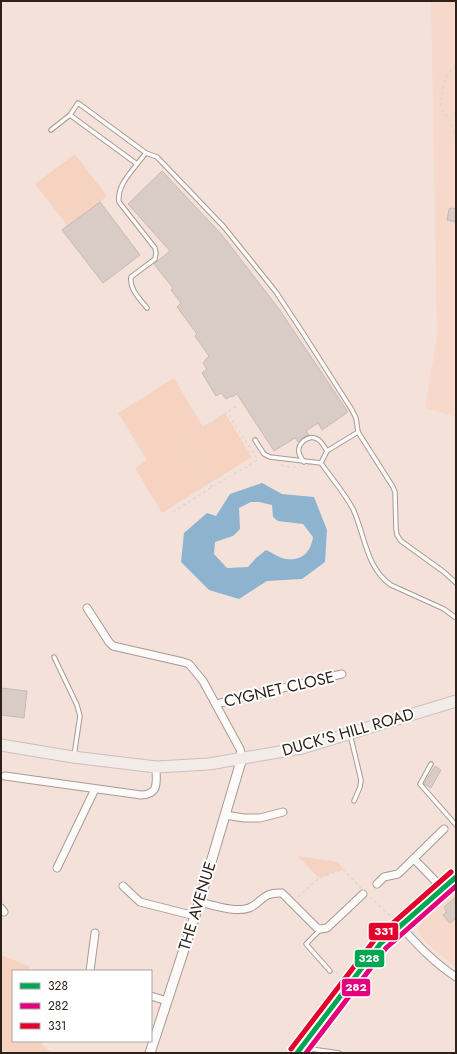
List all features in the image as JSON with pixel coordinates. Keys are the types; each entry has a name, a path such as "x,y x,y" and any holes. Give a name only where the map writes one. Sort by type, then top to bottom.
{"main road":[{"name":"DUCK'S HILL ROAD","path":"1,746 73,757 156,766 209,764 302,748 456,701"},
{"path":"299,1050 382,943 456,877"}],"street":[{"name":"CYGNET CLOSE","path":"87,608 113,646 189,664 203,681 216,704 240,749 242,758"},
{"name":"CYGNET CLOSE","path":"216,704 342,674"},
{"name":"THE AVENUE","path":"150,1053 195,916 242,758"},
{"path":"5,776 141,795 149,794 154,791 156,785 156,766"},
{"path":"57,868 95,789"},
{"path":"225,815 244,818 260,818 283,812"},
{"path":"377,884 384,877 398,874 444,830"},
{"path":"414,859 443,889"},
{"path":"123,886 140,902 195,916"},
{"path":"199,902 236,910 248,908 265,896 274,893 282,894 317,928 321,929 327,928 364,893"},
{"path":"400,926 428,955 445,970 456,977"},
{"path":"90,970 95,933"},
{"path":"152,996 167,1001"}],"lane":[{"path":"52,130 70,115 78,102 146,152 157,157 224,227 276,292 304,333 352,410 356,418 358,432 393,486 395,492 397,535 401,541 444,572 456,583"},
{"path":"70,115 137,164"},
{"path":"146,152 120,188 118,195 119,202 155,248 155,259 131,278 130,282 131,287 147,308"},
{"path":"321,463 327,451 358,432"},
{"path":"304,462 300,456 299,449 300,444 307,438 318,439 327,451"},
{"path":"255,440 264,454 270,457 321,463 343,492 353,510 372,562 380,576 391,585 444,610 456,618"},
{"path":"54,657 77,705 80,716 73,757"},
{"path":"349,733 361,780 360,787 354,801"},
{"path":"431,764 420,784 456,825"},
{"path":"321,929 306,944 330,971"},
{"path":"299,1050 339,1053"}],"path":[{"path":"456,66 447,75 442,92 442,109 449,119 456,139"},
{"path":"212,487 184,442 185,439 237,406"},
{"path":"173,512 258,460 227,412"},
{"path":"292,903 319,878 343,869 364,893 400,926"},
{"path":"330,971 336,972 350,984"}],"shaded area":[{"path":"431,1 456,1 456,417 425,408 437,337"},
{"path":"75,154 107,196 100,202 140,255 103,283 62,229 67,225 35,184"},
{"path":"174,378 203,427 225,413 252,457 162,513 135,468 147,460 118,413"},
{"path":"299,856 338,862 343,869 319,878 302,860 299,859"},
{"path":"456,885 456,968 425,942 418,931 420,923 435,905"},
{"path":"1,955 29,966 29,970 12,970 12,1042 41,1042 43,1046 52,1053 1,1053"}],"water":[{"path":"262,483 282,494 314,497 327,530 325,562 302,579 267,581 239,599 209,590 181,562 184,533 207,513 216,516 230,494","holes":["251,502 272,505 273,517 278,521 303,524 313,537 310,547 302,557 293,559 285,559 266,550 248,567 227,568 214,554 215,542 233,536 240,529 239,508"]}],"building":[{"path":"162,171 222,235 279,309 348,412 322,430 318,423 306,431 309,435 302,438 298,442 295,438 274,451 237,394 226,399 221,393 216,396 202,373 207,369 203,363 209,356 195,336 197,334 177,307 181,303 171,290 173,288 154,264 170,251 128,204"},
{"path":"100,202 140,255 103,283 62,230"},
{"path":"449,209 456,209 456,222 447,220"},
{"path":"1,688 27,691 24,718 1,715"},
{"path":"435,766 441,770 431,788 424,784"},
{"path":"456,897 456,918 450,923 443,915 447,912 444,907"}],"transit line":[{"name":"331","path":"291,1049 376,938 451,872"},
{"name":"328","path":"297,1053 381,943 456,877"},
{"name":"282","path":"306,1053 386,948 456,886"}]}
